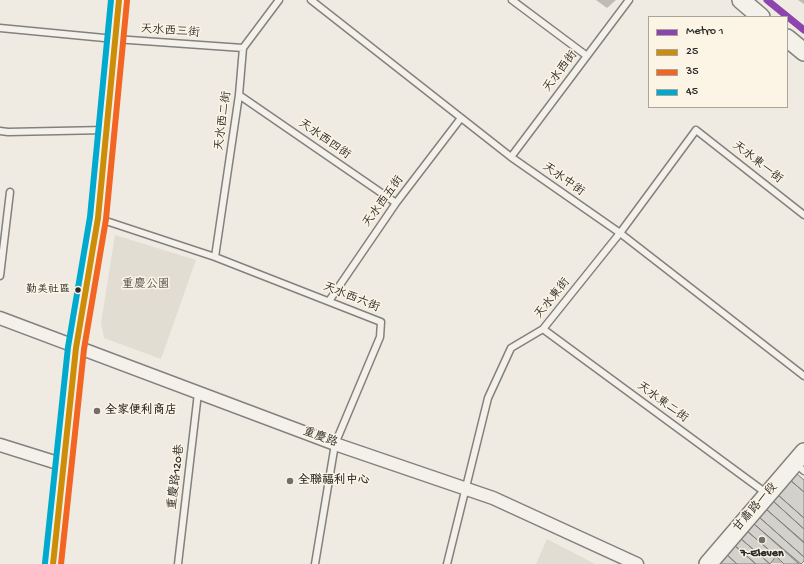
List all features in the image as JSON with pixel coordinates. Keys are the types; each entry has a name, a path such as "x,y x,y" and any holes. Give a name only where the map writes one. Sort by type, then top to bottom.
{"street":[{"path":"53,564 76,348 98,218 119,0"},
{"path":"741,0 760,16"},
{"path":"788,39 804,52"},
{"name":"重慶路","path":"0,318 76,348 335,444 493,498 637,564"},
{"path":"0,445 64,465"},
{"name":"甘肅路一段","path":"708,564 768,494 801,462"}],"lane":[{"path":"243,48 279,0"},
{"name":"天水中街","path":"312,0 461,118 511,156 620,233 804,376"},
{"path":"512,0 587,56"},
{"name":"天水西街","path":"511,156 629,0"},
{"name":"天水西三街","path":"0,28 115,39 243,48"},
{"name":"天水西二街","path":"215,257 239,95 243,48"},
{"name":"天水西四街","path":"239,95 396,203"},
{"name":"天水西五街","path":"329,301 396,203 461,118"},
{"path":"0,131 106,130"},
{"name":"天水東一街","path":"696,130 804,215"},
{"name":"天水東街","path":"447,564 488,398 511,348 543,329 620,233 696,130"},
{"path":"0,276 10,192"},
{"name":"天水西六街","path":"98,218 215,257 380,322 380,337 335,444 315,564"},
{"name":"天水東二街","path":"543,329 768,494"},
{"name":"重慶路120巷","path":"178,564 198,393"}],"shaded area":[{"path":"547,539 595,564 536,564"}],"green space":[{"name":"重慶公園","path":"115,235 196,260 161,359 104,338 101,323"}],"building":[{"path":"797,474 804,480 804,492 790,480"},
{"path":"790,480 804,492 804,518 778,495"},
{"path":"778,495 804,518 804,529 773,501"},
{"path":"773,501 804,529 804,542 766,509"},
{"path":"766,509 804,543 804,557 759,517"},
{"path":"759,517 804,557 804,561 801,564 754,524"},
{"path":"754,524 799,564 784,564 747,531"},
{"path":"747,531 776,556 770,564 740,538"},
{"path":"740,538 770,564 756,564 734,545"},
{"path":"734,545 756,564 737,564 726,554"},
{"path":"726,554 737,564 721,564 719,562"}],"metro line":[{"name":"1","path":"767,0 787,16"},
{"name":"1","path":"788,17 804,30"}],"transit line":[{"name":"45","path":"45,563 68,347 90,217 111,0"},
{"name":"25","path":"53,564 76,348 98,218 119,0"},
{"name":"35","path":"61,564 84,349 106,219 127,1"}],"place":[{"name":"勤美社區","path":"78,290"},
{"name":"全家便利商店","path":"97,411"},
{"name":"全聯福利中心","path":"290,481"},
{"name":"7-Eleven","path":"762,540"}]}
